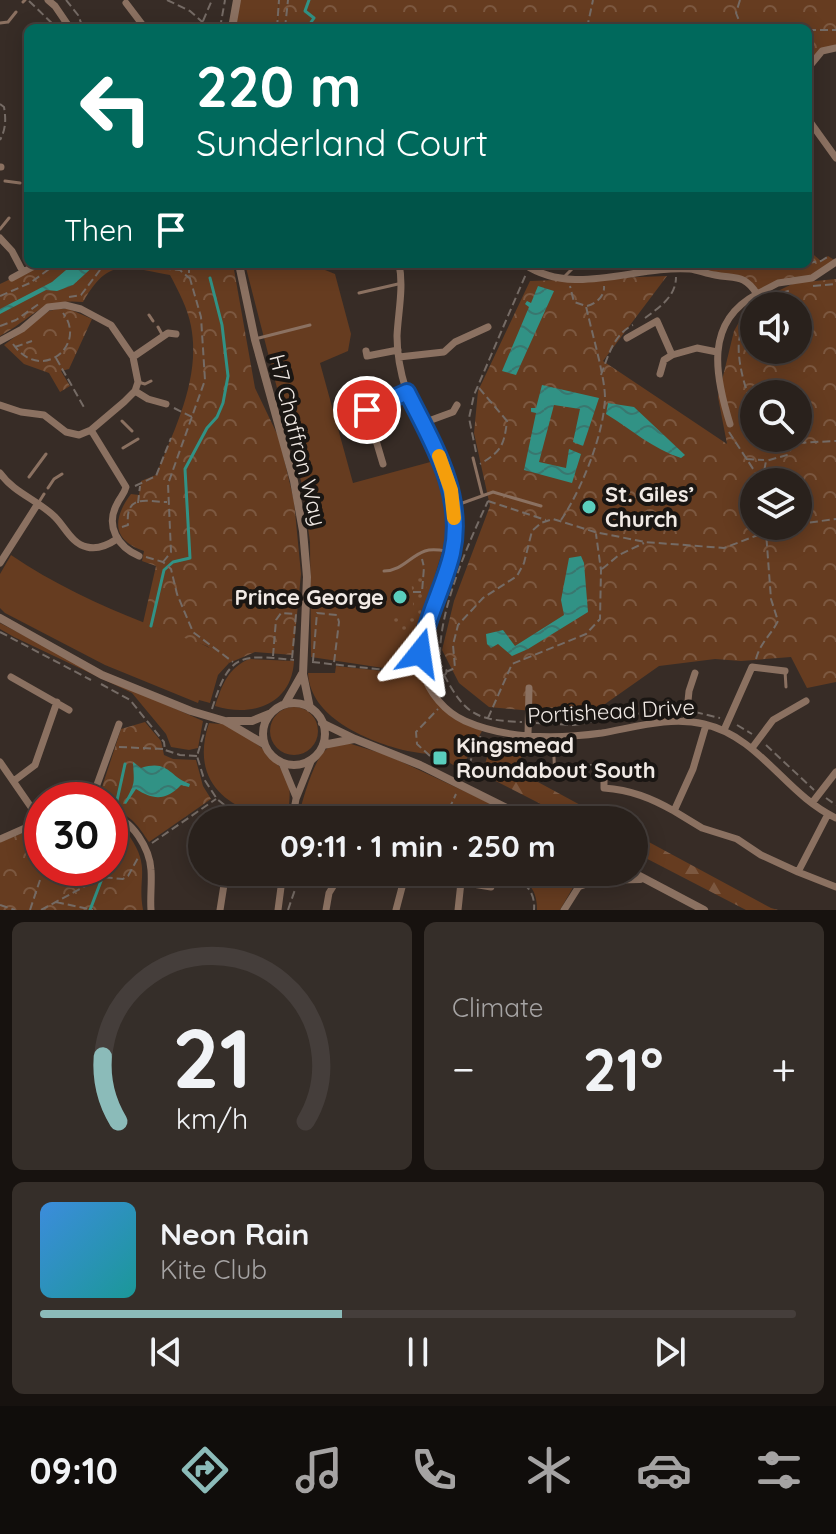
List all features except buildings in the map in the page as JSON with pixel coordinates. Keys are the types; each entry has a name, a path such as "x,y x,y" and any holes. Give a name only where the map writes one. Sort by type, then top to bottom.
{"street":[{"path":"48,0 67,24"},
{"path":"232,24 237,0"},
{"path":"126,3 142,24"},
{"path":"812,63 822,51 836,48"},
{"path":"812,125 836,158"},
{"path":"0,238 12,251 23,272"},
{"path":"761,292 778,283 812,278 836,262"},
{"path":"12,278 30,268"},
{"name":"H7 Chaffron Way","path":"240,268 255,340 291,469 303,531 307,577 303,674 310,708"},
{"path":"399,268 399,354 407,392 444,466 455,506 452,552 420,653 423,672 441,705"},
{"path":"530,268 566,280 690,269 742,278 756,292"},
{"path":"730,424 720,393 717,352 727,319 740,304"},
{"path":"0,341 22,329 48,307 81,309 111,325 133,357 136,387 148,399 166,404"},
{"path":"627,338 657,321 672,355"},
{"path":"366,351 367,356 444,352 455,342 488,327"},
{"path":"133,357 168,333 176,334"},
{"path":"660,374 664,360 672,355 697,348 717,352"},
{"path":"362,385 383,464"},
{"path":"0,405 44,415 66,432 79,435 116,412 136,387"},
{"path":"367,410 407,392"},
{"path":"423,423 453,412 457,405"},
{"path":"91,430 126,487 112,517 113,529 117,539 139,556"},
{"path":"0,473 17,491 54,515 83,547 96,548 117,539"},
{"path":"0,563 37,505"},
{"path":"0,618 102,675 194,712 225,721 264,744"},
{"path":"724,730 752,667 785,671"},
{"path":"686,721 689,691 695,673"},
{"name":"H7 Chaffron Way","path":"285,705 303,674"},
{"path":"11,677 69,710"},
{"path":"528,735 529,688"},
{"path":"752,748 773,720 806,701"},
{"path":"15,780 35,765 57,702"},
{"path":"225,721 252,721 285,705 302,704 310,708 322,723 420,765 503,806"},
{"name":"Portishead Drive","path":"441,705 462,720 484,728 528,735 600,733 686,721 724,730 752,748 812,803 832,816"},
{"path":"270,714 265,723 264,744 268,752 282,763 292,765 312,759"},
{"path":"295,806 312,759 323,745 322,723"},
{"path":"98,782 119,724"},
{"path":"674,811 693,769 706,725"},
{"path":"323,745 355,739"},
{"path":"0,762 24,794"},
{"path":"282,763 296,799"},
{"path":"604,765 604,788 651,798 702,828 737,839 761,855 836,887"},
{"path":"812,803 836,772"},
{"path":"798,872 832,816"},
{"path":"128,823 145,848 152,868 151,910"},
{"path":"0,839 24,829"},
{"path":"648,881 704,910"},
{"path":"220,910 224,886"},
{"path":"278,910 281,886"},
{"path":"326,910 333,886"},
{"path":"396,910 402,886"},
{"path":"458,910 461,886"},
{"path":"485,886 491,887"},
{"path":"564,910 579,886"}],"lane":[{"path":"0,23 8,22 16,12"},
{"path":"5,181 24,187"},
{"path":"0,229 9,218"},
{"path":"566,280 574,268"},
{"path":"359,293 401,283"},
{"path":"149,315 153,321"},
{"path":"255,340 310,325"},
{"path":"158,327 163,336"},
{"path":"136,387 151,381"},
{"path":"122,421 132,431"},
{"path":"123,448 138,439"},
{"path":"107,457 115,452"},
{"path":"29,477 46,454"},
{"path":"473,458 482,494"},
{"path":"48,488 62,474"},
{"path":"17,491 24,483"},
{"path":"455,506 493,492 541,506"},
{"path":"37,505 44,494"},
{"path":"384,571 397,569 430,549 452,552"},
{"path":"785,671 786,687"},
{"path":"553,736 555,779"}],"path":[{"path":"66,0 81,24"},
{"path":"167,0 190,11 203,24 212,0"},
{"path":"221,24 225,0"},
{"path":"277,24 279,0"},
{"path":"285,24 288,0"},
{"path":"588,24 593,0"},
{"path":"740,0 736,13 740,24"},
{"path":"25,1 52,24"},
{"path":"812,30 836,30"},
{"path":"0,104 4,107 5,118 0,140"},
{"path":"812,262 828,256 836,262"},
{"path":"0,296 30,283 51,268"},
{"path":"65,298 81,295 104,268"},
{"path":"164,268 180,270 192,283"},
{"path":"190,268 201,317 206,356 205,380 168,484 171,552 163,562 171,569 177,594 193,632 234,663"},
{"path":"566,280 574,302 586,306 601,298 605,290 604,277"},
{"path":"805,287 836,284"},
{"path":"785,292 793,289"},
{"path":"0,324 16,320 47,299"},
{"path":"9,336 15,347 34,361 56,358 62,353 70,334 66,316 57,306"},
{"path":"560,521 570,507 589,462 605,397 586,306"},
{"path":"15,347 32,341"},
{"path":"56,358 85,409"},
{"path":"478,386 507,421 505,443 479,464"},
{"path":"166,404 194,418"},
{"path":"126,487 140,485 156,476 171,438"},
{"path":"812,442 836,441"},
{"path":"745,459 766,461 789,452"},
{"path":"765,468 766,461"},
{"path":"138,503 140,485"},
{"path":"113,529 128,525 127,513 133,504 143,499 167,502"},
{"path":"488,501 547,521"},
{"path":"541,506 553,519 595,532 645,542 724,548 743,540"},
{"path":"446,672 455,668 453,645 458,625 483,598 517,576 524,563 532,531 553,519"},
{"path":"812,522 836,519"},
{"path":"487,720 512,664 586,634 600,619 601,570 595,532"},
{"path":"752,667 765,638 778,621 771,599 767,540"},
{"path":"601,570 619,555 645,542"},
{"path":"413,592 422,592 422,552"},
{"path":"273,657 276,620 281,613 296,614 292,659"},
{"path":"334,663 339,622 337,615 317,613 313,662 423,672"},
{"path":"0,632 130,700 164,742 165,750"},
{"path":"430,756 417,744 416,732 441,705"},
{"path":"111,746 197,756"},
{"path":"553,765 604,765"},
{"path":"41,910 103,877 116,880 128,876 145,848 217,799"},
{"path":"30,910 38,886"},
{"path":"288,910 296,886"},
{"path":"527,886 535,898 534,910"},
{"path":"55,902 93,910"},
{"path":"0,905 15,910"}],"green space":[{"path":"237,0 279,0 277,24 238,24 233,17"},
{"path":"279,0 836,0 836,48 822,51 812,63 812,24 277,24"},
{"path":"812,253 821,261 828,256 836,261 812,278 778,283 761,292 756,292 750,283 690,269 665,268 812,268"},
{"path":"34,268 129,268 110,272 101,278 83,302 47,306 0,336 0,284"},
{"path":"129,268 234,268 255,388 279,438 294,501 301,574 293,655 255,652 229,663 207,646 143,623 156,566 142,561 144,551 126,541 118,527 119,520 131,494 139,495 141,481 156,475 184,402 193,345 190,320 170,275"},
{"path":"246,268 320,268 335,274 351,334 348,351 320,363 353,483 434,461 446,502 446,539 413,648 416,673 311,657 310,542 302,485"},
{"path":"667,276 603,361 727,444 718,397 734,331 740,320 740,364 812,364 812,292 776,292 794,283 836,279 836,682 807,688 791,657 741,661 715,659 659,666 588,716 489,707 459,683 442,650 454,601 490,506 474,433 478,391 530,281"},
{"path":"69,309 92,319 69,369 61,371 70,386 60,392 49,373 24,364 4,345 49,311"},
{"path":"11,555 93,601 201,643 221,655 229,663 218,675 210,703 199,700 198,703 105,665 5,613 0,608 0,574"},
{"path":"429,575 417,630 394,631 393,618 414,617 411,576"},
{"path":"0,623 104,677 203,721 198,748 171,747 166,734 132,693 14,637 0,629"},
{"path":"249,659 294,661 286,688 268,704 256,708 243,710 215,706 231,672"},
{"path":"336,666 421,675 456,720 482,731 461,769 440,757 372,740 329,714 311,689 308,673 335,673"},
{"path":"294,707 303,708 311,714 317,722 317,740 311,748 303,754 294,755 285,754 277,748 271,740 270,731 271,722 277,714 285,708"},
{"path":"221,721 241,733 277,763 288,783 289,806 238,806 218,791 209,778 204,744 209,723 220,724"},
{"path":"145,722 161,741 164,755 173,759 196,760 203,786 211,799 201,806 188,806 188,815 149,842 128,817 128,782 104,782 121,729"},
{"path":"492,741 519,747 525,775 582,806 545,806 482,774"},
{"path":"348,743 387,755 496,806 301,806 318,760 335,745"},
{"path":"24,833 24,886 128,886 128,835 142,865 143,910 0,910 0,842"},
{"path":"648,842 778,910 746,910 648,859"},
{"path":"574,886 560,910 537,910 531,887"}],"water":[{"path":"68,268 92,268 73,285 57,291 46,290 0,314 0,309 52,282"},
{"path":"538,286 554,291 516,375 502,371 529,307 525,304 527,301 531,303"},
{"path":"542,385 599,398 583,446 573,442 580,409 554,405 539,462 566,468 569,449 581,454 572,483 524,470 536,413 531,412 531,408 536,408"},
{"path":"608,403 634,407 685,455 681,458 643,439 606,414"},
{"path":"581,556 588,612 512,656 498,644 491,648 487,644 486,634 503,630 515,646 564,615 561,600 569,558"},
{"path":"133,762 141,768 163,767 190,784 189,787 181,785 170,794 159,797 136,789 128,801 133,783"}],"waterway":[{"path":"309,0 305,11 314,18 310,24"},
{"path":"151,626 164,570 173,562 190,558 185,469 207,428 217,417 228,376 222,325 210,278"},
{"path":"121,782 125,764"},
{"path":"90,910 99,886"}],"slow traffic":[{"path":"439,456 455,506 454,518"}],"place":[{"name":"St. Giles’ Church","path":"589,507"},
{"name":"Prince George","path":"400,597"},
{"name":"Kingsmead Roundabout South","path":"440,758"}],"route":[{"path":"367,410 407,392 444,466 455,506 452,552 420,653"}]}
